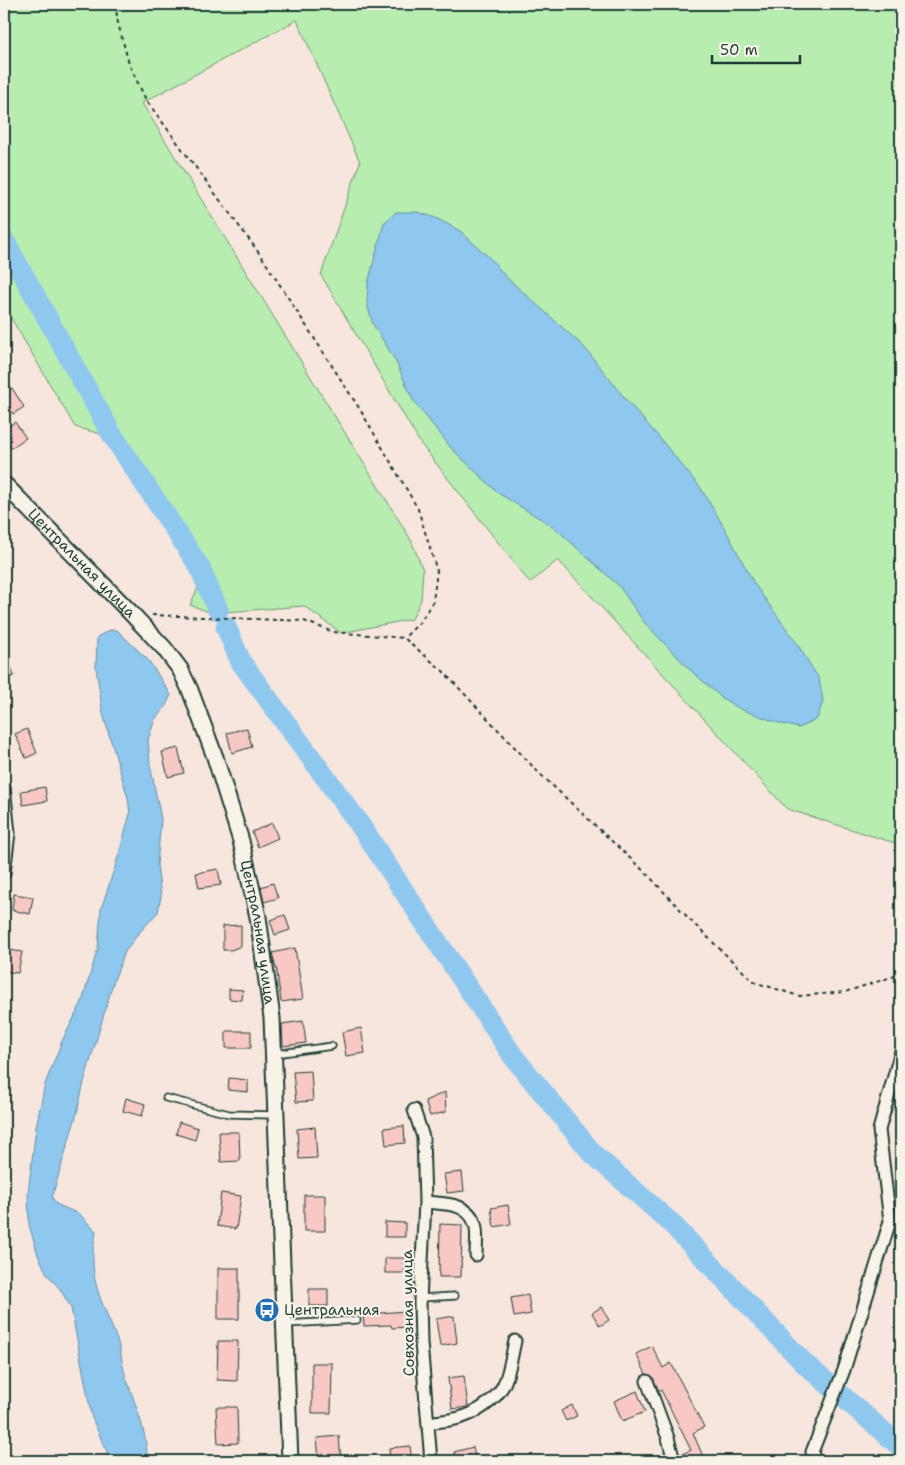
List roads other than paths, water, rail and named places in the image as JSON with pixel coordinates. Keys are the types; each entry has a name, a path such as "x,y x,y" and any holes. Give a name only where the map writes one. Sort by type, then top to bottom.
{"street":[{"name":"Центральная улица","path":"4,484 130,612 164,648 180,669 215,757 241,841 258,917 272,1018 290,1461"},
{"path":"4,787 9,833 4,873"},
{"path":"815,1461 812,1452 844,1370 890,1221 880,1130 901,1051"},
{"name":"Совхозная улица","path":"414,1110 422,1137 425,1202 420,1298 421,1343 431,1461"},
{"path":"425,1202 458,1205 468,1212 476,1225 476,1255"},
{"path":"428,1423 459,1418 471,1413 481,1408 498,1393 504,1385 515,1341"},
{"path":"647,1381 668,1438 674,1461"}],"lane":[{"path":"273,1054 332,1046"},
{"path":"166,1098 229,1114 276,1115"},
{"path":"420,1298 454,1296"},
{"path":"284,1324 357,1320"}],"water":[{"path":"396,212 418,212 438,219 460,231 492,260 505,276 584,347 700,487 755,585 796,642 819,679 823,701 817,719 799,728 740,709 722,698 689,669 644,622 619,586 554,527 498,493 452,449 413,400 395,360 373,324 367,304 368,283 384,223"},
{"path":"4,235 14,255 30,277 31,289 20,279 4,252"},
{"path":"110,630 117,630 149,661 171,695 164,709 155,719 148,740 150,764 161,819 157,865 161,896 158,912 125,952 114,980 52,1197 56,1204 79,1214 96,1231 93,1257 96,1283 119,1346 125,1374 141,1421 146,1441 147,1461 111,1461 92,1418 71,1308 60,1289 47,1274 38,1255 29,1225 28,1193 36,1127 45,1084 62,1041 82,1002 98,948 101,909 130,814 128,798 103,714 96,668 97,637"}],"waterway":[{"path":"4,240 111,433 199,566 218,610"},
{"path":"226,627 241,662 358,822 513,1056 593,1154 671,1223 805,1364 901,1447"}],"place":[{"name":"Центральная","path":"267,1310"}]}
